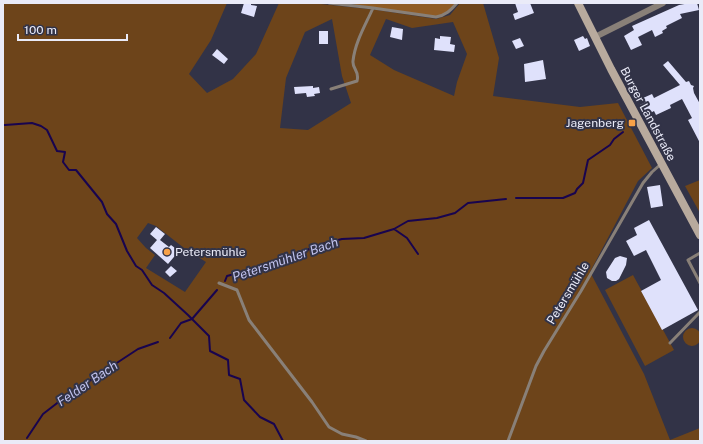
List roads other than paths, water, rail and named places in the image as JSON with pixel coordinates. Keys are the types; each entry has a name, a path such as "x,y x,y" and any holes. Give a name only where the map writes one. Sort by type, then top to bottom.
{"main road":[{"name":"Burger Landstraße","path":"578,3 661,164 700,235"}],"street":[{"path":"595,37 663,3"}],"lane":[{"path":"329,3 436,17 444,16 457,3"},
{"path":"331,89 357,81 358,73 353,62 355,52 373,8"},
{"name":"Petersmühle","path":"508,441 536,366 544,351 575,302 643,183 661,164"},
{"path":"700,253 688,260 700,283"},
{"path":"219,283 237,290 249,320 309,397 329,427 342,434 366,441"},
{"path":"670,343 700,312"}],"waterway":[{"path":"3,125 32,123 47,130 57,151 65,152 63,162 69,170 76,170 102,202 107,214 116,224 127,251 136,266 142,270 152,285 164,293 209,336 210,351 228,360 229,375 240,379 244,400 260,417 274,424 283,441"},
{"name":"Petersmühler Bach","path":"516,198 563,198 575,193 583,183 588,160 610,145 614,139 623,132"},
{"name":"Petersmühler Bach","path":"225,281 227,276 272,264 280,258 297,254 322,244 342,239 364,238 394,229 408,221 437,218 455,213 468,203 506,199"},
{"path":"394,229 407,238 418,254"},
{"name":"Felder Bach","path":"170,338 181,323 192,319 217,290"},
{"name":"Felder Bach","path":"27,438 43,414 65,397 138,349 158,342"}],"place":[{"name":"Jagenberg","path":"632,123"},
{"name":"Petersmühle","path":"167,252"}]}
